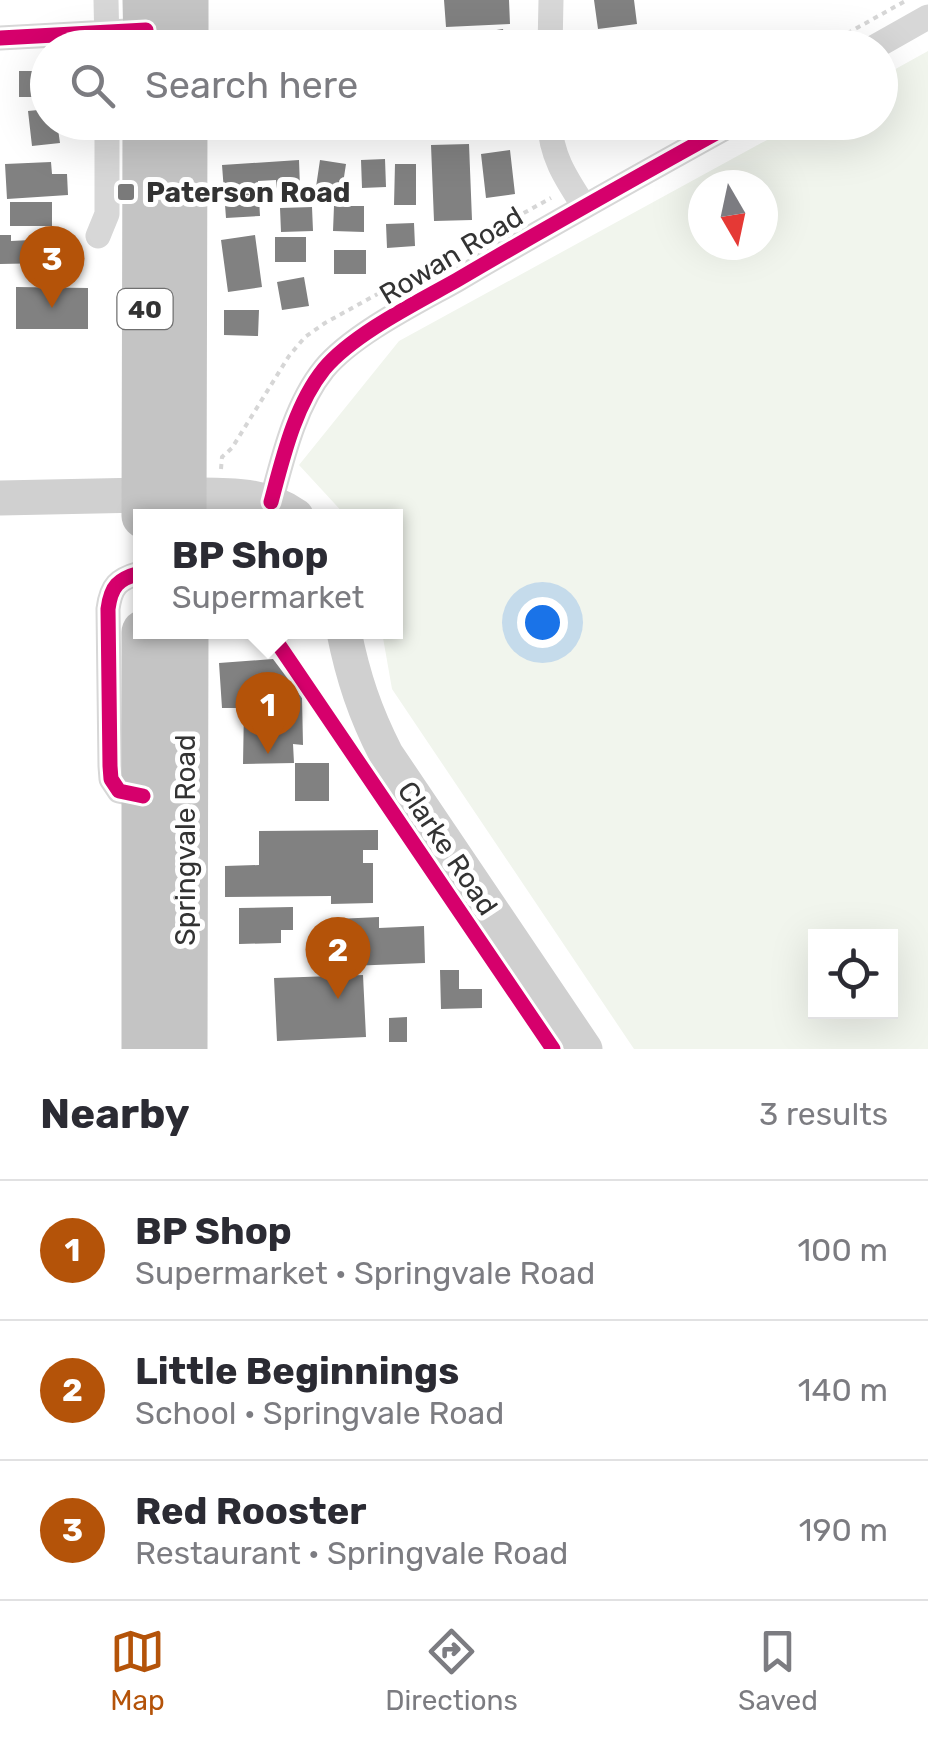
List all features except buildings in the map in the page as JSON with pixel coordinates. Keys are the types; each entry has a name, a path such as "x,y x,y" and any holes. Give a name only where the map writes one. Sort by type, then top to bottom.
{"highway":[{"path":"145,30 186,0"},
{"name":"40","path":"146,140 164,506"},
{"name":"40","path":"164,506 184,140"},
{"name":"Springvale Road","path":"144,639 144,1049"},
{"name":"Springvale Road","path":"185,1049 186,639"}],"main road":[{"path":"0,498 164,506 230,496 284,509"},
{"name":"Clarke Road","path":"346,639 359,694 386,754 585,1049"}],"street":[{"path":"106,0 135,30"},
{"path":"550,0 550,30"},
{"path":"898,34 928,17"},
{"path":"0,38 30,37"},
{"path":"98,236 107,214 107,140"},
{"path":"552,140 564,172 584,206"},
{"name":"Rowan Road","path":"284,509 306,395 326,366 381,325 703,140"},
{"name":"Springvale Road","path":"133,576 116,585 108,609 110,780 119,790 143,796"}],"path":[{"path":"853,30 907,0"}],"shaded area":[{"path":"928,51 928,1049 634,1049 392,689 383,639 403,639 403,509 340,509 299,465 399,341 688,183 688,260 778,260 778,170 712,170 767,140 898,140 898,68"}],"cycle path":[{"path":"0,38 30,36"},
{"path":"271,502 305,399 336,356 405,309 704,140"},
{"path":"133,576 117,585 108,609 110,766 111,779 119,791 143,796"},
{"path":"275,639 553,1049"}],"place":[{"name":"Paterson Road","path":"126,192"},
{"name":"Red Rooster","path":"52,308"},
{"name":"BP Shop","path":"268,754"},
{"name":"Little Beginnings","path":"338,999"}]}
